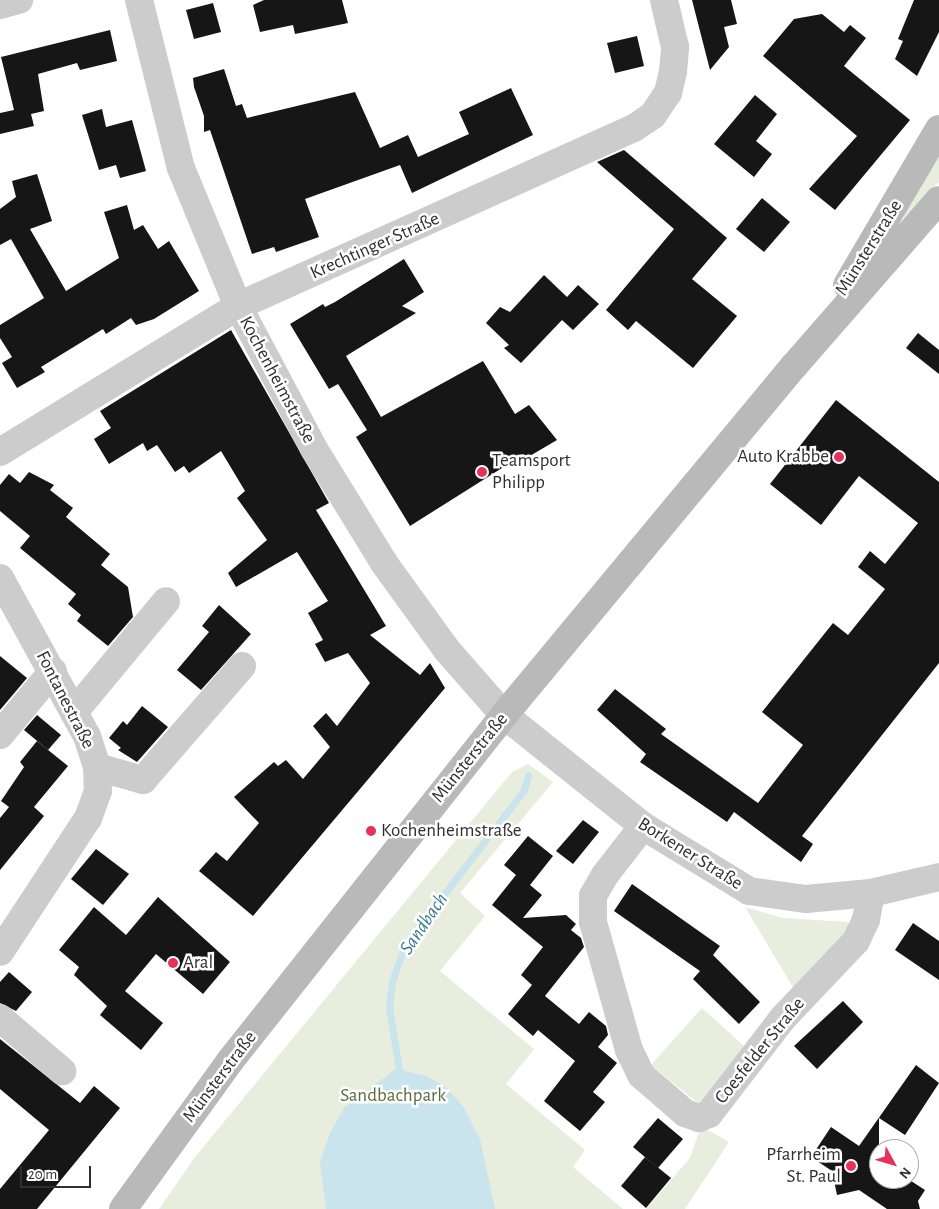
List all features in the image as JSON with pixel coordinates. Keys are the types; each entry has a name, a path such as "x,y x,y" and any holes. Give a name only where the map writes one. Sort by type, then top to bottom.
{"main road":[{"name":"Münsterstraße","path":"794,366 880,234 939,129"},
{"name":"Münsterstraße","path":"123,1209 230,1061 504,715 794,366 939,200"}],"street":[{"path":"0,5 19,0"},
{"name":"Kochenheimstraße","path":"139,0 181,168 238,306 314,449 384,563 447,650 504,715"},
{"name":"Krechtinger Straße","path":"0,452 238,306 634,128 653,115 668,93 674,72 675,47 664,0"},
{"name":"Fontanestraße","path":"0,578 74,712 96,766 98,791 88,818 0,952"},
{"path":"74,712 166,601"},
{"path":"96,766 143,780 242,666"},
{"path":"0,735 53,671"},
{"name":"Borkener Straße","path":"504,715 643,826 748,890 806,899 871,893 939,877"},
{"name":"Coesfelder Straße","path":"643,826 605,875 593,896 594,922 629,1050 641,1075 685,1113 699,1118 709,1114 783,1018 856,941 866,920 871,893"},
{"path":"0,1018 62,1071"}],"green space":[{"path":"939,148 939,182 906,219 901,213"},
{"name":"Sandbachpark","path":"528,764 553,782 460,893 485,916 440,971 534,1049 506,1084 585,1150 573,1167 623,1209 159,1209 195,1157 512,772"},
{"path":"745,907 783,918 848,922 850,932 794,989"},
{"path":"702,1008 745,1047 707,1098 698,1103 651,1065"},
{"path":"701,1126 729,1142 685,1209 646,1209 690,1158"}],"water":[{"path":"396,1069 427,1076 447,1088 464,1108 480,1139 495,1209 326,1209 320,1162 330,1133 344,1108"}],"building":[{"path":"264,0 342,0 348,23 295,34 293,25 260,32 253,5"},
{"path":"692,0 731,0 737,24 724,27 729,47 710,70"},
{"path":"914,0 939,0 939,32 917,76 895,59 903,41 898,39"},
{"path":"213,3 221,32 194,39 186,10"},
{"path":"822,14 844,32 850,25 866,38 844,66 910,120 835,210 809,189 857,136 763,56 794,19"},
{"path":"110,30 117,61 80,70 77,63 38,74 44,111 31,114 34,126 0,134 0,113 14,110 1,57"},
{"path":"637,36 644,66 615,73 607,43"},
{"path":"224,69 236,106 242,104 247,118 355,92 380,148 408,135 418,157 469,134 459,112 511,88 533,135 412,193 400,165 305,199 319,237 276,252 274,247 252,254 210,130 204,132 204,116 194,87 193,78"},
{"path":"755,95 777,114 756,141 772,154 754,177 714,144"},
{"path":"102,109 106,127 132,120 146,171 120,178 116,165 99,170 82,115"},
{"path":"624,150 727,238 692,279 737,316 693,368 636,321 628,330 606,310 674,229 597,162"},
{"path":"37,174 52,221 30,229 66,291 119,258 104,212 127,205 134,230 143,225 158,249 169,241 199,291 154,319 136,325 131,318 106,334 103,329 41,367 45,372 17,388 2,363 12,357 0,338 0,325 44,298 11,239 0,245 0,209 16,197 12,181"},
{"path":"762,198 790,222 764,252 736,229"},
{"path":"404,259 424,292 402,306 416,313 346,356 381,417 483,361 515,414 529,405 557,440 523,460 521,456 410,526 356,437 367,430 338,384 329,389 290,324 323,304 325,307 335,302"},
{"path":"544,275 567,297 578,285 599,304 573,330 562,320 521,363 504,348 509,345 486,323 500,307 510,312"},
{"path":"231,330 329,503 316,510 386,626 370,635 420,675 430,663 445,688 253,916 199,871 216,852 227,861 259,823 234,797 274,762 278,766 286,760 303,779 330,747 313,726 326,713 337,726 370,683 348,653 325,662 315,644 323,640 308,613 328,601 297,552 236,587 228,573 267,540 237,498 245,491 221,451 189,473 184,466 175,472 157,445 147,451 143,443 109,464 94,439 111,428 100,411"},
{"path":"918,333 939,350 939,374 906,348"},
{"path":"836,400 939,482 939,663 802,836 813,844 801,862 734,812 727,822 640,762 646,754 597,710 615,689 666,729 661,734 758,803 803,745 762,712 833,623 848,635 885,589 858,567 870,551 885,564 918,523 859,476 821,525 770,484"},
{"path":"29,472 54,485 50,490 73,508 66,517 110,554 101,565 128,587 133,617 108,646 77,621 81,615 68,604 76,594 20,548 30,536 0,511 0,485 9,474 20,483"},
{"path":"219,605 251,634 201,690 177,670 209,632 202,626"},
{"path":"0,656 27,678 0,710"},
{"path":"142,706 168,727 137,762 118,750 121,748 109,738 123,721 127,725"},
{"path":"37,715 61,735 48,750 24,730"},
{"path":"37,741 68,766 34,807 44,816 0,870 0,818 9,807 1,801 24,767 20,762"},
{"path":"583,820 599,832 573,864 556,851"},
{"path":"528,836 553,856 530,885 542,895 523,918 566,915 576,924 571,930 581,938 584,947 545,996 579,1024 589,1012 606,1026 608,1035 598,1047 617,1063 593,1092 605,1102 580,1131 544,1101 575,1061 538,1030 533,1036 508,1014 532,985 521,975 543,947 492,905 516,875 504,865"},
{"path":"96,849 129,874 103,905 71,879"},
{"path":"632,884 720,946 713,955 760,1002 739,1024 693,979 700,971 614,911"},
{"path":"158,897 230,962 203,994 156,954 125,991 163,1023 141,1050 100,1015 107,1006 74,975 79,967 59,950 94,907 126,935"},
{"path":"913,923 939,941 939,980 895,950"},
{"path":"9,972 32,992 16,1011 0,1003 0,982"},
{"path":"843,1001 863,1022 817,1069 794,1046"},
{"path":"0,1039 80,1103 94,1086 120,1108 37,1209 0,1209 0,1189 49,1130 0,1089"},
{"path":"916,1065 939,1083 905,1135 879,1118 879,1139 869,1139 869,1189 919,1189 919,1186 925,1190 918,1201 920,1209 887,1209 859,1190 837,1195 832,1171 811,1157 831,1127 859,1146"},
{"path":"658,1118 683,1139 658,1168 633,1147"},
{"path":"645,1157 671,1178 646,1208 621,1186"}],"waterway":[{"name":"Sandbach","path":"400,1076 389,1007 392,981 405,945 524,790 528,776"}],"place":[{"name":"Auto Krabbe","path":"839,457"},
{"name":"Teamsport Philipp","path":"482,472"},
{"name":"Kochenheimstraße","path":"371,831"},
{"name":"Aral","path":"173,963"},
{"name":"Pfarrheim St. Paul","path":"851,1166"}]}
